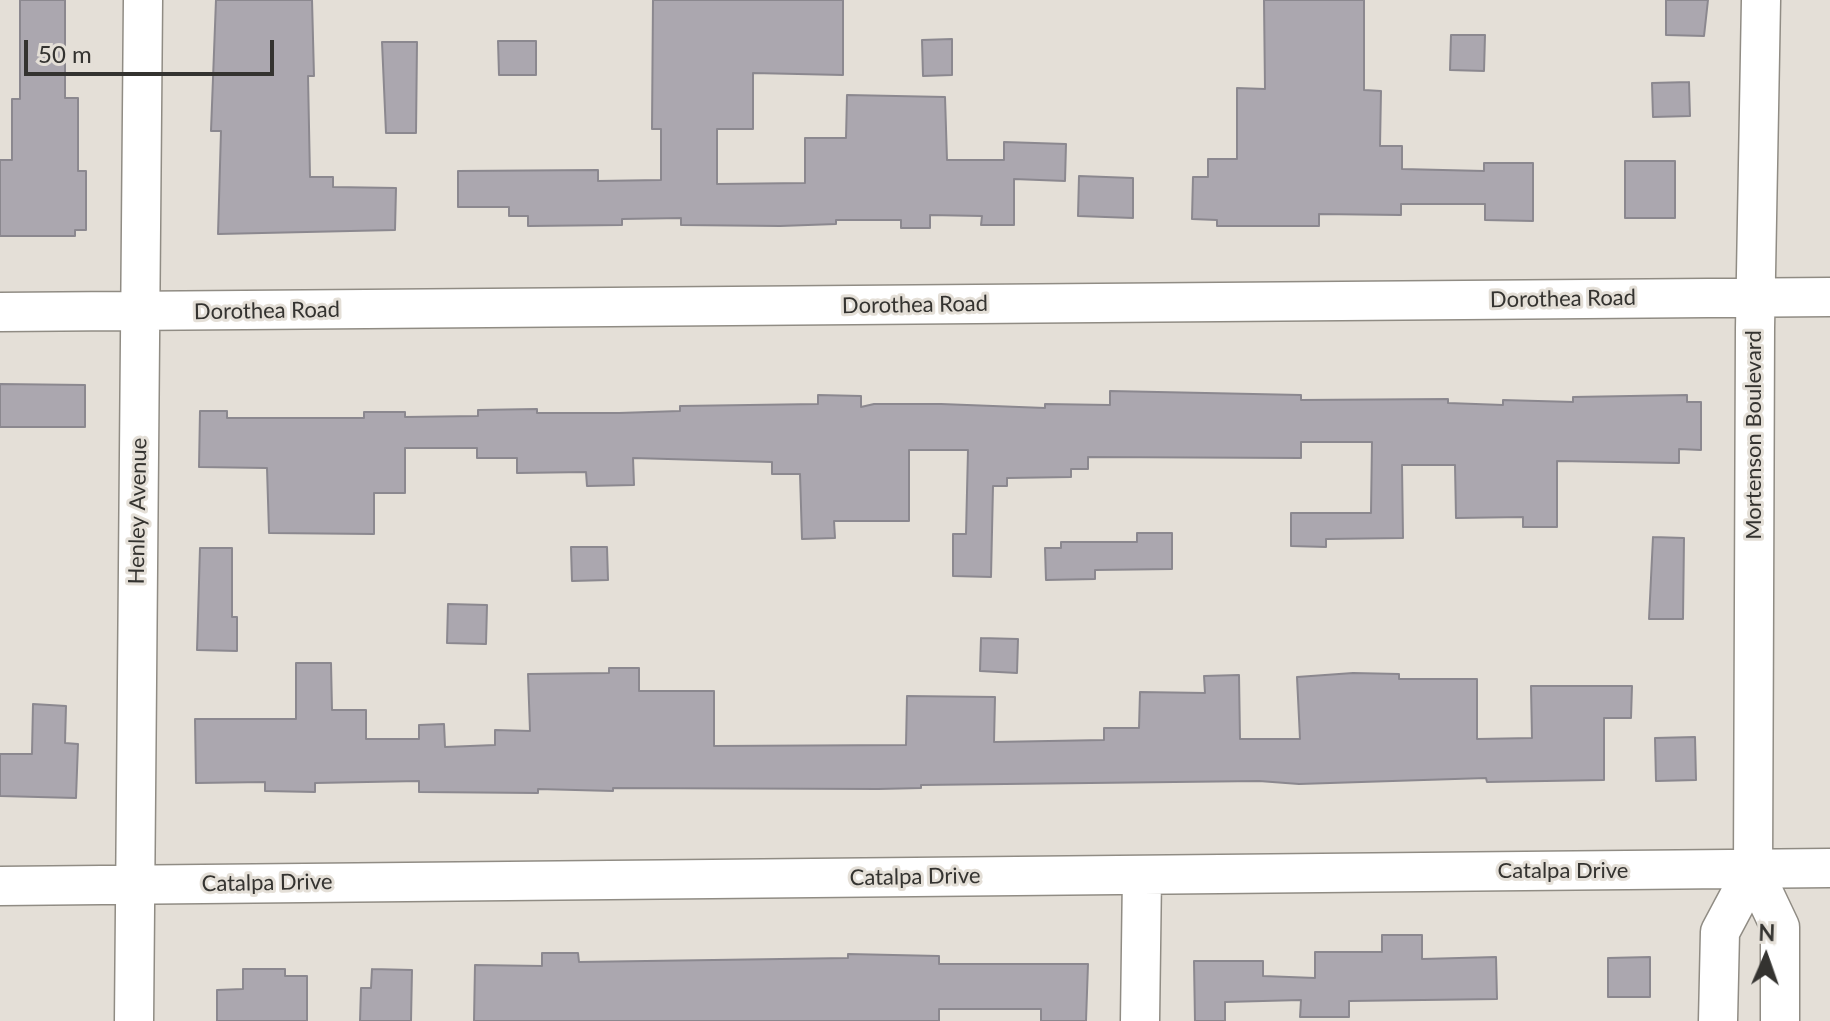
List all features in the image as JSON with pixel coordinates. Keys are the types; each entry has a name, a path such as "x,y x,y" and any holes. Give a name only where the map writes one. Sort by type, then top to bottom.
{"street":[{"name":"Henley Avenue","path":"134,1021 143,0"},
{"name":"Mortenson Boulevard","path":"1761,0 1755,297 1753,870 1780,927 1780,1021"},
{"name":"Dorothea Road","path":"0,312 1830,297"},
{"name":"Catalpa Drive","path":"0,886 1830,868"},
{"name":"Mortenson Boulevard","path":"1718,1021 1720,932 1753,870"},
{"path":"1140,1021 1142,875"}],"building":[{"path":"20,0 65,0 65,98 78,98 78,171 86,171 86,230 75,230 75,236 0,236 0,160 12,160 12,99 20,99"},
{"path":"216,0 312,0 314,76 308,76 310,177 333,177 333,187 396,188 395,230 218,234 221,131 211,131"},
{"path":"653,0 843,0 843,75 753,73 753,129 717,129 717,184 805,183 805,138 846,138 847,95 945,97 947,160 1004,160 1004,142 1066,144 1065,181 1014,179 1014,225 981,225 982,216 930,215 930,228 901,228 901,220 836,220 836,224 780,226 681,225 681,218 622,219 622,225 528,226 528,216 509,216 509,207 458,207 458,171 598,170 598,181 661,180 661,129 652,129"},
{"path":"1264,0 1364,0 1364,90 1381,91 1380,146 1402,146 1402,169 1484,171 1484,163 1533,163 1533,221 1485,220 1485,204 1401,204 1401,215 1319,214 1319,226 1217,226 1217,220 1192,219 1193,177 1208,177 1208,159 1237,159 1237,88 1265,89"},
{"path":"1666,0 1708,0 1704,36 1666,35"},
{"path":"1451,35 1485,35 1484,71 1450,70"},
{"path":"952,39 952,75 923,76 922,40"},
{"path":"498,41 536,41 536,75 499,75"},
{"path":"382,42 417,42 416,133 386,133"},
{"path":"1689,82 1690,116 1653,117 1652,83"},
{"path":"1625,161 1675,161 1675,218 1625,218"},
{"path":"1079,176 1133,178 1133,218 1078,216"},
{"path":"0,384 85,385 85,427 0,427"},
{"path":"1110,391 1301,395 1301,400 1448,399 1448,403 1503,405 1503,400 1573,402 1573,397 1687,395 1687,402 1701,402 1701,450 1679,449 1679,463 1557,461 1557,527 1523,527 1523,517 1456,518 1455,465 1402,465 1403,538 1326,539 1326,547 1291,546 1291,513 1371,513 1372,442 1301,442 1301,458 1088,457 1088,469 1071,469 1071,477 1007,478 1007,486 993,486 991,577 953,576 953,534 966,534 968,450 909,450 909,521 834,521 835,538 802,539 800,474 772,474 772,462 633,458 634,485 587,486 586,472 517,473 517,458 477,458 477,448 405,448 405,493 374,493 374,534 269,533 267,468 199,467 200,411 227,411 227,418 364,418 364,412 405,412 405,417 478,416 478,410 537,409 537,413 619,413 680,411 680,406 818,404 818,395 861,396 861,407 874,404 941,404 1045,408 1045,404 1110,405"},
{"path":"1137,533 1172,533 1172,569 1095,570 1095,579 1046,580 1045,548 1061,548 1061,542 1137,542"},
{"path":"1653,537 1684,538 1683,619 1649,619"},
{"path":"571,547 607,547 608,580 572,581"},
{"path":"200,548 232,548 232,617 237,617 237,651 197,650"},
{"path":"448,604 487,605 486,644 447,643"},
{"path":"981,638 1018,639 1017,673 980,671"},
{"path":"296,663 331,663 332,710 366,710 366,739 419,739 419,725 444,724 445,747 495,745 495,730 530,731 528,674 609,673 609,668 639,668 639,691 714,691 714,746 906,745 907,696 995,697 994,742 1104,740 1104,728 1139,728 1140,692 1205,693 1204,676 1239,675 1240,739 1300,739 1297,677 1353,673 1399,674 1399,679 1477,679 1477,739 1532,738 1531,686 1632,686 1631,718 1604,718 1604,780 1487,782 1486,778 1299,784 1259,781 921,785 921,788 878,789 613,788 613,791 538,789 538,793 419,792 419,781 315,783 315,792 265,791 265,782 196,783 195,719 296,719"},
{"path":"33,704 66,706 65,743 78,744 76,798 0,796 0,754 32,754"},
{"path":"1695,737 1696,780 1656,781 1655,738"},
{"path":"1382,935 1422,935 1422,959 1496,957 1497,999 1349,1001 1349,1017 1300,1017 1301,1000 1225,1002 1225,1021 1195,1021 1194,961 1263,961 1263,976 1315,978 1315,952 1382,952"},
{"path":"542,953 578,953 579,962 848,958 848,954 939,956 939,964 1088,964 1086,1021 1041,1021 1041,1009 939,1009 939,1021 474,1021 475,965 542,966"},
{"path":"1650,957 1650,997 1608,997 1608,958"},
{"path":"243,969 285,969 285,976 307,976 307,1021 217,1021 217,990 243,989"},
{"path":"372,969 412,970 411,1021 360,1021 361,988 371,988"}]}
